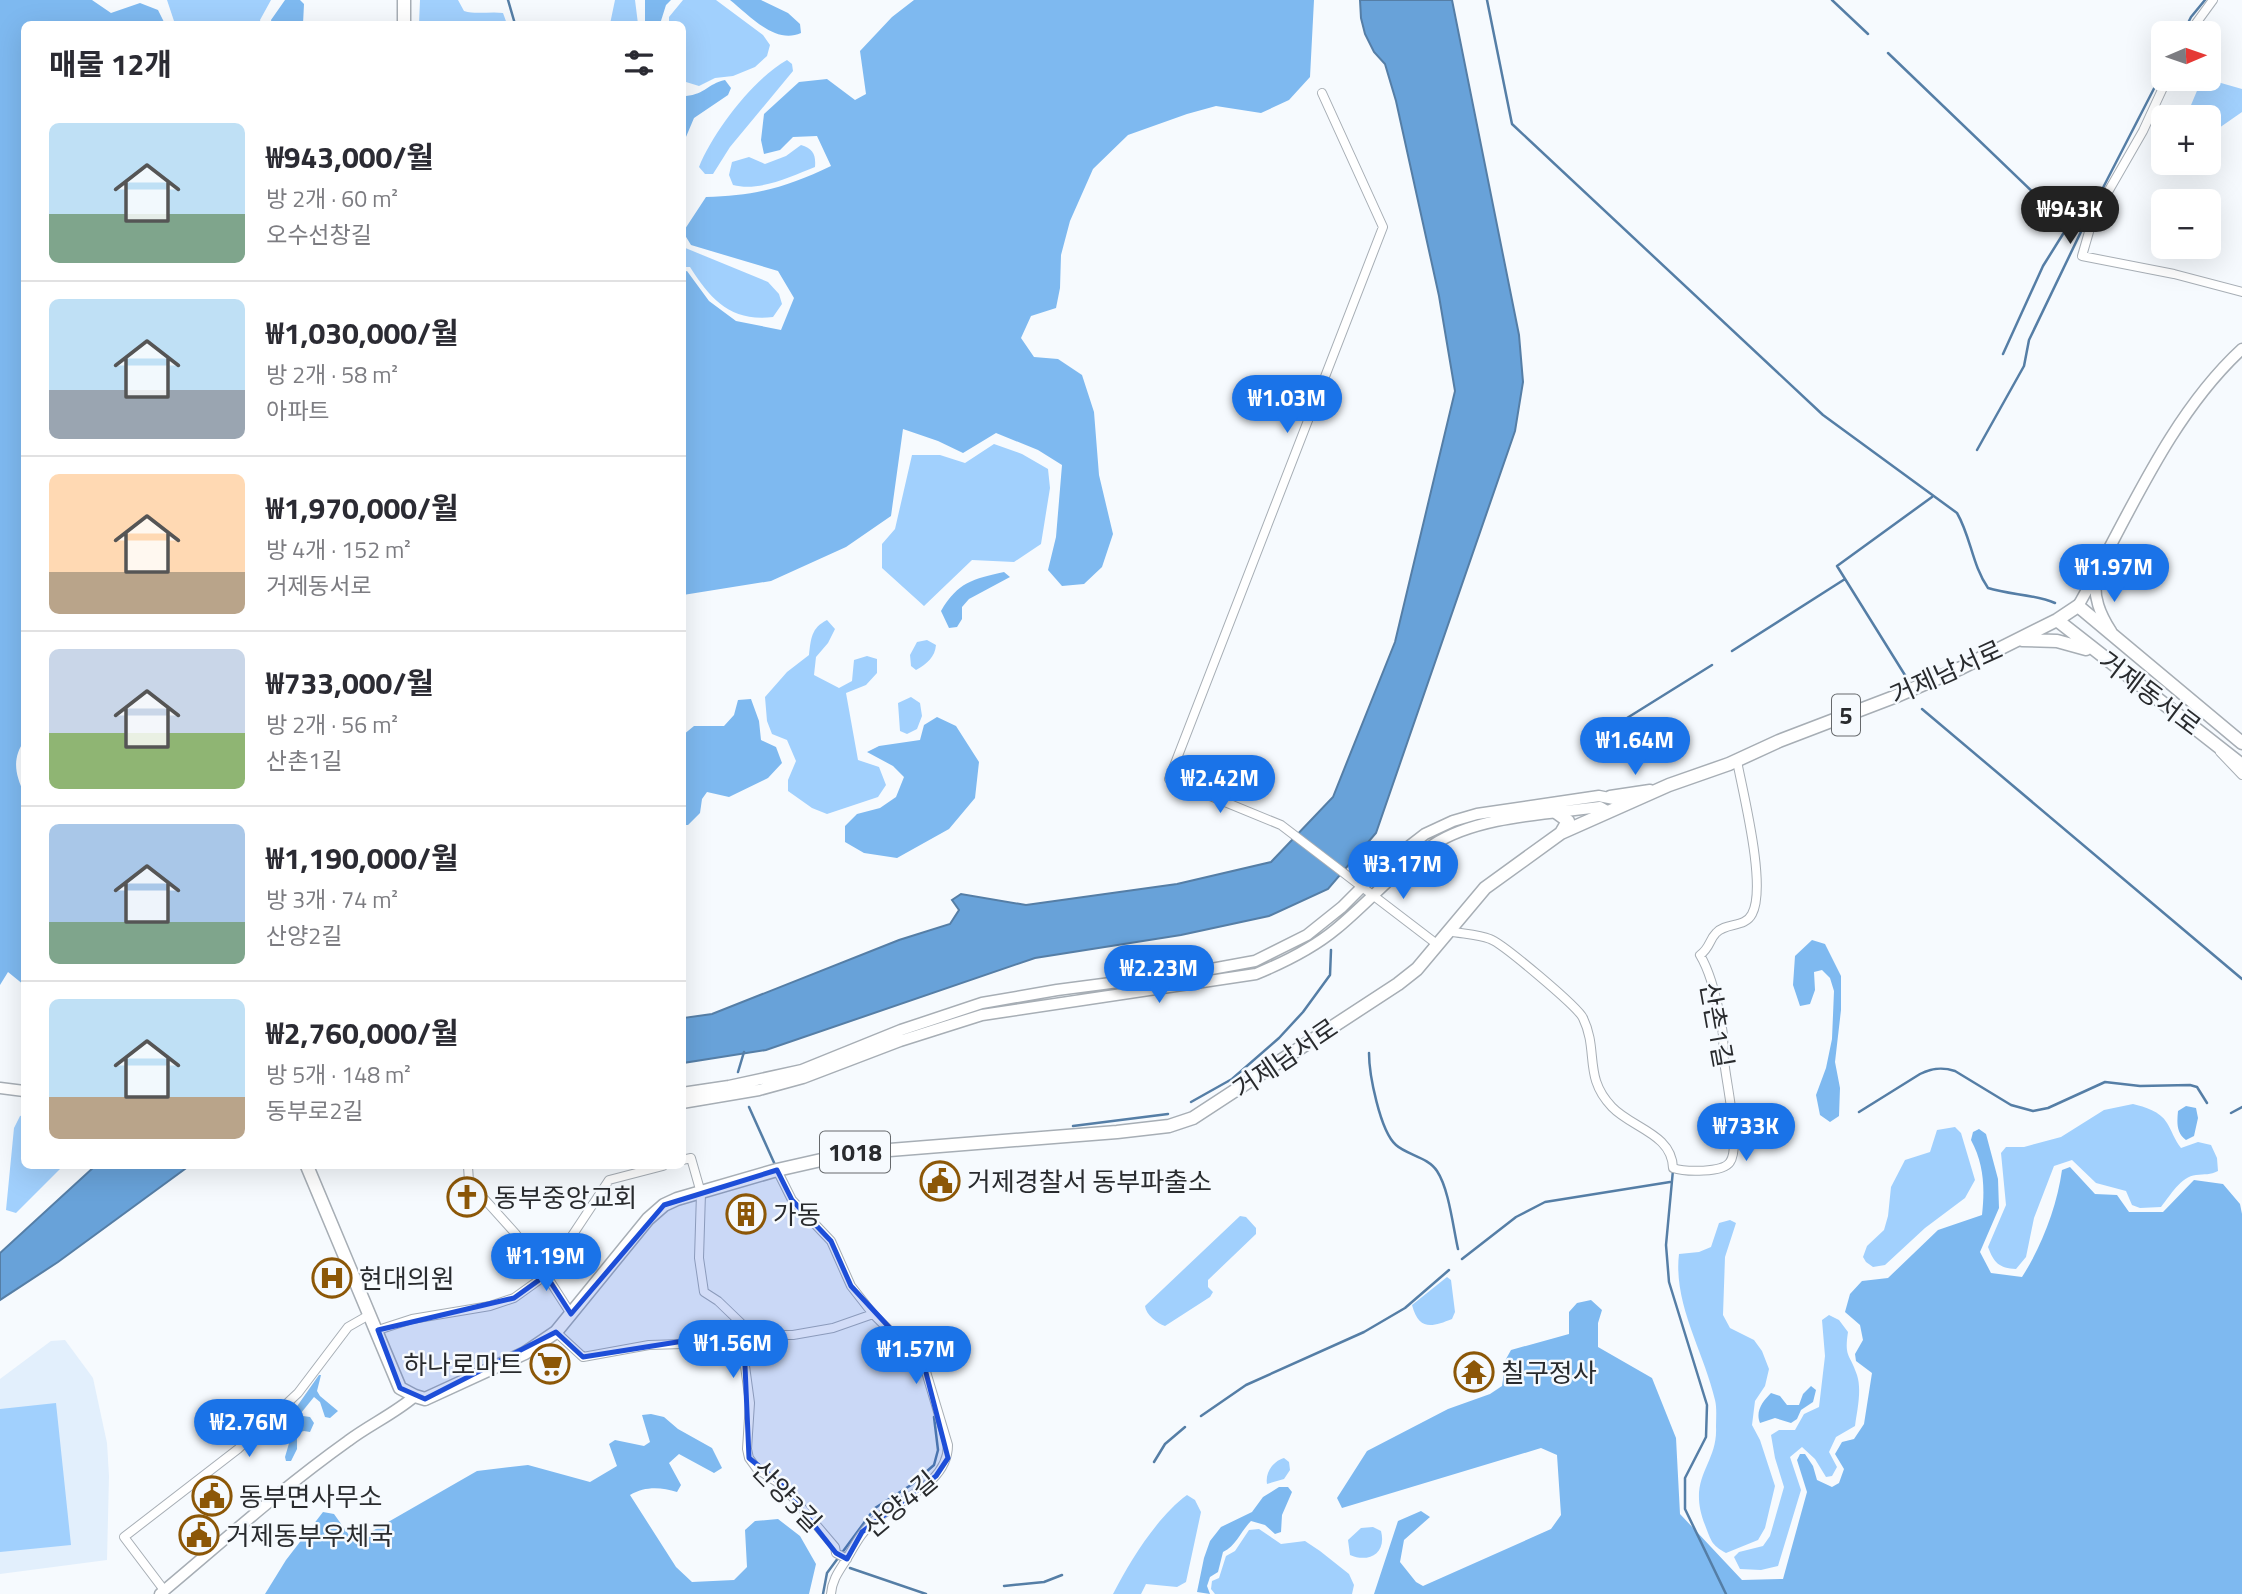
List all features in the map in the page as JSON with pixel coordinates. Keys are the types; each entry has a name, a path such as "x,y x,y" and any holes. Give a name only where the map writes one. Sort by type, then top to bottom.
{"main road":[{"path":"404,0 404,21"},
{"name":"거제남서로","path":"415,1396 425,1399 525,1353 556,1332 648,1219 664,1205 677,1199 777,1170 852,1153 1117,1132 1176,1124 1193,1118 1398,984 1438,945 1485,888 1560,833 1622,804 1737,761 1779,741 1905,692 2018,640 2078,606"},
{"name":"거제동서로","path":"2078,606 2242,743"},
{"name":"거제동서로","path":"2057,620 2242,765"},
{"path":"2018,640 2057,640 2103,657"},
{"path":"1557,813 1568,821 1560,833"},
{"path":"308,1169 401,1388 415,1396"}],"street":[{"path":"2198,21 2213,0"},
{"path":"2161,91 2143,131 2094,218 2082,256 2174,274 2242,292"},
{"path":"1322,93 1383,227 1169,779 1281,825 1438,945"},
{"name":"거제남서로","path":"2078,606 2159,457 2199,397 2242,349"},
{"path":"2096,574 2094,590 2099,610 2117,638"},
{"path":"2208,737 2228,763 2242,775"},
{"name":"산촌1길","path":"1448,931 1492,939 1552,987 1582,1016 1590,1038 1594,1083 1613,1109 1651,1133 1668,1149 1673,1157 1673,1168 1682,1171 1721,1169 1728,1166 1733,1158 1734,1140 1723,1030 1707,966 1700,955 1711,945 1715,934 1730,925 1746,922 1754,913 1758,882 1737,761"},
{"path":"686,1092 802,1070 901,1030 982,1003 1255,961 1307,935 1342,907 1356,883 1425,834 1453,821 1510,809 1640,792 1669,785"},
{"path":"1606,797 1622,804"},
{"path":"686,1102 759,1090 803,1078 900,1041 982,1015 1256,974 1313,947 1433,845 1456,832 1481,825 1600,807 1607,811"},
{"path":"0,1088 21,1091"},
{"path":"686,1159 691,1157 701,1193 699,1258 704,1292 718,1301 749,1332"},
{"path":"468,1169 469,1182 515,1233 571,1314"},
{"path":"378,1330 412,1319 490,1306 514,1298 546,1275 609,1181 652,1169"},
{"name":"산양4길","path":"777,1170 792,1200 831,1241 851,1286 873,1314 924,1365 948,1446 948,1458 936,1476 862,1532 834,1578 831,1594"},
{"path":"556,1332 583,1357 649,1345 682,1344 693,1337 732,1331 793,1335 833,1328 873,1314"},
{"path":"369,1315 348,1327 298,1393 238,1449 124,1537 162,1592 234,1530 339,1447 415,1396"},
{"name":"산양3길","path":"749,1332 751,1340 745,1366 750,1403 747,1449 749,1458 757,1469 783,1486 835,1547 836,1553 847,1559"}],"highlighted area":[{"path":"777,1170 792,1200 831,1241 851,1286 924,1365 948,1458 936,1476 862,1532 847,1559 836,1553 783,1486 749,1458 745,1366 753,1330 583,1357 556,1332 425,1399 400,1388 378,1330 514,1298 546,1275 571,1314 664,1205"}],"shaded area":[{"path":"0,0 92,0 111,13 140,3 158,10 164,21 21,21 21,746 16,767 21,785 21,983 8,972 0,985"},
{"path":"167,0 271,0 260,21 174,21"},
{"path":"285,0 300,0 304,4 303,21 271,20"},
{"path":"420,0 458,0 464,11 503,13 506,21 419,21"},
{"path":"615,0 635,0 638,21 611,21"},
{"path":"645,0 671,0 666,5 661,21 645,21"},
{"path":"683,0 716,0 763,35 770,45 767,56 755,67 733,76 715,78 699,86 686,82 686,21 669,21 669,17"},
{"path":"730,0 761,0 788,13 800,24 801,33 791,36 772,32"},
{"path":"914,0 1314,0 1310,77 1289,100 1261,113 1216,106 1187,114 1128,135 1093,169 1070,221 1061,255 1060,288 1056,308 1031,316 1021,338 1034,357 1058,359 1082,375 1094,412 1099,475 1113,534 1102,567 1084,584 1062,586 1048,570 1056,537 1062,465 1038,450 996,433 963,453 903,429 891,516 846,547 771,581 686,595 686,271 709,301 736,321 781,330 794,298 778,271 691,245 686,237 686,227 706,197 740,195 770,189 800,180 831,166 817,136 793,137 780,150 764,154 761,140 764,114 799,82 827,79 855,100 866,94 860,51 892,17"},
{"path":"1360,0 1452,0 1519,335 1523,382 1515,431 1376,833 1328,889 1269,916 1181,935 1035,958 766,1050 686,1063 686,1018 712,1014 899,940 950,924 959,910 952,900 961,894 1026,905 1177,884 1271,862 1333,797 1395,642 1455,391 1439,296 1396,101 1385,64 1374,52 1361,18"},
{"path":"787,60 792,64 793,71 730,147 713,174 705,174 699,167 724,123 761,80"},
{"path":"725,80 731,88 728,95 694,118 686,137 686,96"},
{"path":"2221,83 2242,89 2242,112 2221,127 2221,105 2191,105 2197,91 2221,91"},
{"path":"801,145 813,153 815,167 764,185 733,185 729,175 732,162 749,157 765,164 786,156"},
{"path":"686,248 768,282 779,294 782,304 773,317 758,318 734,312 714,299 690,267 686,267"},
{"path":"994,444 1022,454 1048,469 1050,488 1041,544 1014,562 972,560 924,606 882,568 882,544 895,529 912,455 940,455 965,463"},
{"path":"1004,572 1010,577 969,599 962,607 962,619 957,627 949,628 941,611 947,601 967,583"},
{"path":"827,620 835,629 816,657 814,675 839,688 852,681 854,660 867,656 877,659 877,673 866,685 846,693 858,760 879,767 886,785 878,797 827,814 812,808 788,791 788,780 796,761 787,740 772,734 767,721 765,697 787,672 809,655 815,630"},
{"path":"927,640 936,645 934,653 927,663 916,670 911,666 910,655 917,642"},
{"path":"911,697 920,703 922,716 917,729 907,734 900,731 898,703"},
{"path":"751,699 759,721 761,740 776,747 782,763 768,778 729,797 707,792 702,799 700,813 686,825 686,733 694,726 724,726 734,715 738,700"},
{"path":"937,717 956,726 979,762 975,798 949,829 897,858 864,853 845,842 845,826 857,814 880,808 896,797 904,777 893,766 867,752 879,746 920,740 924,725"},
{"path":"1812,940 1825,944 1841,976 1841,1010 1835,1062 1840,1088 1839,1116 1830,1122 1820,1115 1816,1095 1826,1068 1832,1039 1834,991 1830,978 1822,970 1814,972 1815,990 1810,1004 1800,1006 1793,985 1795,956"},
{"path":"2133,1104 2160,1115 2181,1148 2198,1142 2211,1145 2217,1158 2218,1171 2185,1179 2161,1207 2140,1208 2132,1205 2126,1191 2096,1183 2072,1160 2054,1166 2034,1218 2026,1257 2016,1269 1998,1264 1988,1247 2006,1205 2001,1153 2006,1147 2024,1147 2061,1137 2104,1110"},
{"path":"2186,1106 2196,1108 2198,1118 2194,1136 2186,1140 2179,1131 2177,1119 2178,1111"},
{"path":"20,1116 21,1169 60,1169 16,1213 6,1210 14,1128"},
{"path":"1955,1127 1961,1133 1975,1180 1965,1198 1925,1228 1885,1265 1873,1267 1863,1257 1867,1246 1884,1230 1891,1187 1905,1160 1930,1152 1937,1130"},
{"path":"1979,1129 1986,1134 1998,1179 1999,1208 1980,1252 1991,1273 2022,1277 2048,1225 2062,1170 2070,1167 2095,1194 2117,1195 2129,1212 2163,1212 2194,1180 2223,1184 2240,1204 2242,1594 1374,1594 1398,1521 1421,1511 1430,1517 1404,1540 1400,1562 1416,1582 1423,1586 1551,1529 1561,1515 1557,1455 1541,1448 1342,1508 1337,1498 1367,1451 1448,1409 1490,1394 1502,1386 1506,1359 1511,1350 1569,1334 1569,1312 1577,1303 1591,1300 1602,1310 1598,1323 1598,1347 1652,1378 1676,1438 1680,1514 1742,1580 1783,1579 1807,1492 1797,1460 1800,1454 1805,1454 1813,1466 1817,1480 1832,1487 1839,1483 1844,1469 1835,1454 1842,1442 1854,1439 1864,1424 1872,1373 1856,1361 1855,1354 1863,1340 1860,1325 1845,1312 1850,1294 1862,1281 1888,1278 1938,1230 1982,1215 1982,1176 1979,1158 1971,1140 1973,1132"},
{"path":"92,1169 185,1169 58,1262 0,1300 0,1253"},
{"path":"1240,1216 1246,1217 1256,1228 1256,1234 1208,1280 1208,1287 1213,1292 1210,1297 1165,1326 1152,1318 1145,1306"},
{"path":"1730,1220 1736,1223 1725,1257 1723,1315 1730,1328 1754,1340 1769,1369 1765,1386 1755,1401 1752,1425 1760,1440 1775,1486 1765,1528 1758,1540 1726,1553 1712,1542 1700,1509 1701,1483 1715,1440 1716,1406 1685,1310 1678,1273 1679,1254 1699,1252 1711,1247 1719,1223"},
{"path":"1447,1277 1451,1280 1455,1312 1452,1319 1432,1325 1422,1323 1412,1305"},
{"path":"1829,1315 1839,1320 1848,1332 1847,1351 1859,1387 1855,1426 1836,1437 1829,1452 1837,1467 1832,1476 1826,1477 1815,1459 1802,1447 1790,1457 1801,1490 1778,1566 1761,1570 1740,1569 1734,1557 1739,1552 1763,1546 1770,1536 1784,1487 1771,1435 1779,1430 1795,1430 1804,1414 1819,1407 1825,1356 1822,1320"},
{"path":"65,1340 93,1378 107,1443 107,1560 0,1574 0,1379 51,1341"},
{"path":"319,1375 317,1391 338,1411 330,1418 325,1417 320,1402 314,1397 301,1413 310,1417 314,1423 310,1432 297,1433 297,1449 291,1461 286,1461 293,1412"},
{"path":"1811,1386 1816,1390 1813,1402 1801,1410 1797,1419 1791,1423 1775,1418 1760,1423 1759,1410 1771,1393 1780,1396 1787,1405 1799,1405 1803,1394"},
{"path":"56,1403 71,1545 0,1552 0,1409"},
{"path":"642,1415 664,1417 678,1429 712,1448 722,1468 714,1473 679,1454 669,1463 681,1485 677,1492 653,1488 630,1495 676,1567 692,1582 734,1580 747,1567 745,1530 755,1521 778,1519 800,1536 816,1564 809,1594 265,1594 286,1560 323,1512 334,1514 349,1535 362,1537 477,1471 528,1465 590,1482 617,1466 609,1444 615,1440 644,1446 650,1442"},
{"path":"1284,1458 1289,1462 1290,1470 1284,1479 1267,1484 1271,1468"},
{"path":"1279,1487 1288,1487 1292,1492 1282,1515 1281,1532 1275,1534 1265,1525 1251,1521 1235,1542 1223,1552 1218,1572 1210,1577 1207,1586 1210,1594 1197,1592 1210,1541 1221,1527 1252,1512 1263,1497"},
{"path":"1187,1495 1195,1500 1201,1512 1186,1582 1177,1587 1146,1584 1141,1594 1113,1594 1155,1527"},
{"path":"1373,1527 1381,1531 1379,1551 1363,1558 1350,1555 1348,1540 1361,1528"},
{"path":"1259,1529 1281,1544 1305,1541 1320,1551 1349,1574 1354,1585 1352,1594 1215,1594 1211,1589 1212,1581 1219,1578 1226,1556 1235,1551 1249,1530"}],"waterway":[{"path":"508,0 514,21"},
{"path":"1487,0 1512,124 1823,415 1957,513 1978,570 1988,588 2055,603"},
{"path":"1832,0 1868,34"},
{"path":"2189,21 2205,0"},
{"path":"1888,53 2068,226 2043,266 2003,354"},
{"path":"1977,450 2024,366 2029,340 2153,91"},
{"path":"1908,680 1837,566 1932,497"},
{"path":"1732,651 1845,579"},
{"path":"1595,738 1712,665"},
{"path":"1922,709 2242,979"},
{"path":"1191,1102 1232,1079 1279,1038 1303,1012 1330,975 1331,950"},
{"path":"738,1072 744,1052"},
{"path":"1369,1053 1373,1088 1385,1128 1396,1145 1428,1162 1437,1171 1448,1198 1458,1249"},
{"path":"1859,1112 1920,1074 1933,1069 1955,1071 2011,1105 2033,1111 2048,1108 2105,1082 2140,1086 2190,1085 2197,1087 2207,1103"},
{"path":"749,1107 776,1167"},
{"path":"2231,1113 2242,1107"},
{"path":"1073,1126 1168,1114"},
{"path":"1673,1170 1666,1245 1669,1282 1707,1405 1706,1437 1685,1478 1685,1509 1726,1594"},
{"path":"1462,1259 1516,1217 1545,1202 1670,1182"},
{"path":"1201,1416 1246,1385 1364,1332 1405,1308 1449,1270"},
{"path":"823,1594 827,1573 875,1508 911,1485 934,1465 938,1450 934,1417"},
{"path":"1154,1462 1165,1444 1185,1427"},
{"path":"850,1568 926,1594"},
{"path":"1004,1586 1044,1582 1062,1575"}],"place":[{"name":"거제경찰서 동부파출소","path":"940,1181"},
{"name":"동부중앙교회","path":"467,1197"},
{"name":"가동","path":"746,1214"},
{"name":"현대의원","path":"332,1278"},
{"name":"하나로마트","path":"550,1364"},
{"name":"칠구정사","path":"1474,1372"},
{"name":"동부면사무소","path":"212,1496"},
{"name":"거제동부우체국","path":"199,1535"}]}
